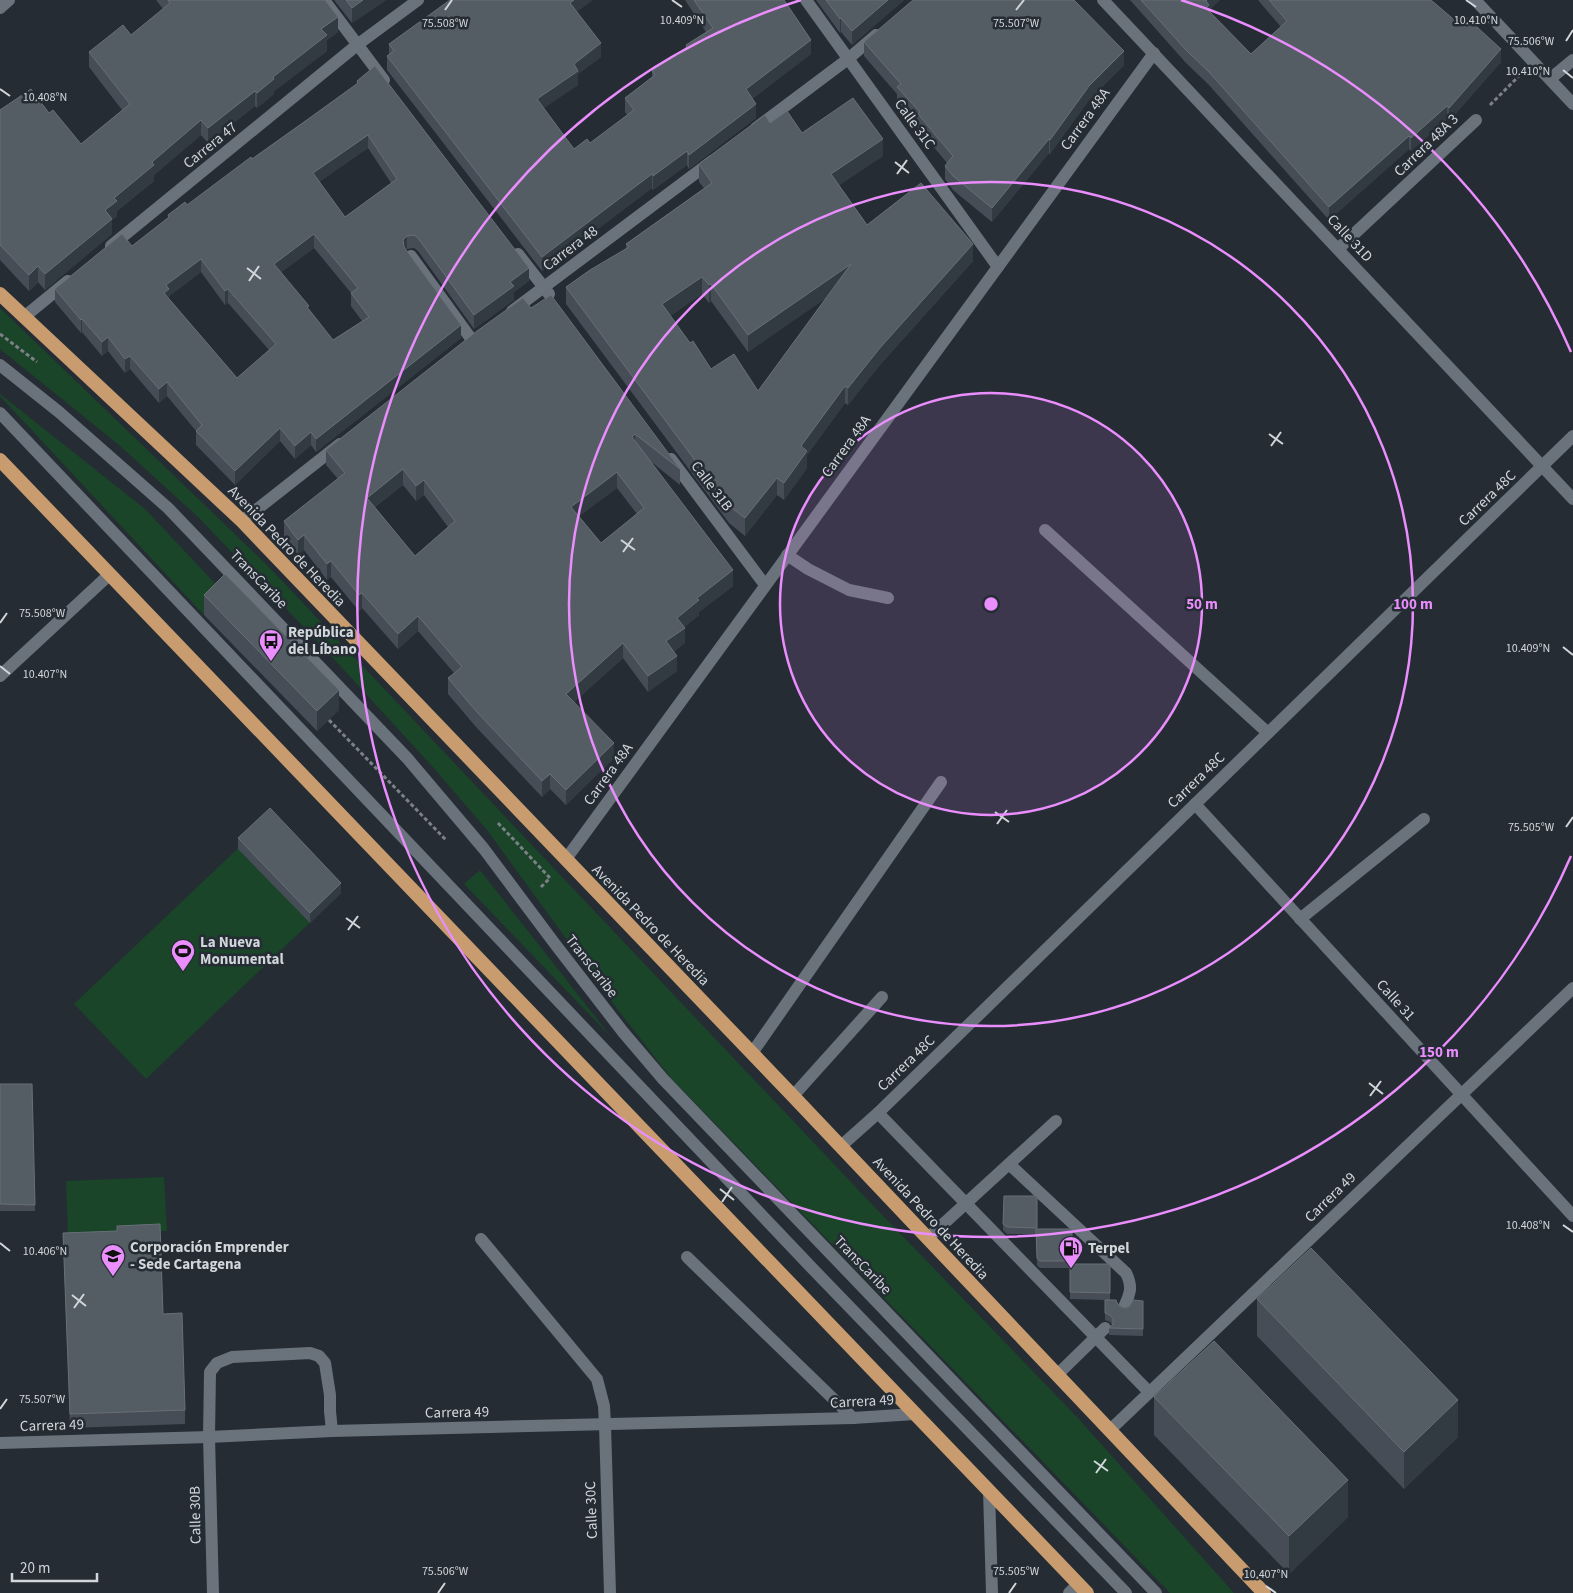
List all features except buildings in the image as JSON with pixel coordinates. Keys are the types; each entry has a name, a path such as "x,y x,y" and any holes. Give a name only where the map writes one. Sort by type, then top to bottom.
{"highway":[{"name":"Avenida Pedro de Heredia","path":"0,294 242,521 841,1146 1264,1593"},
{"path":"0,460 989,1490 1078,1590"}],"street":[{"path":"0,8 9,0"},
{"path":"324,0 394,92"},
{"name":"Carrera 47","path":"102,253 357,45 418,0"},
{"name":"Calle 31C","path":"806,0 998,267"},
{"name":"Calle 31D","path":"1104,0 1573,499"},
{"path":"1475,0 1573,104"},
{"path":"747,135 848,59 883,29"},
{"name":"Carrera 48A","path":"566,859 1154,53"},
{"path":"1550,79 1573,60"},
{"name":"Carrera 48A 3","path":"1338,250 1476,120"},
{"name":"Carrera 48","path":"504,317 723,153"},
{"path":"508,241 556,304"},
{"path":"411,256 472,340"},
{"path":"24,317 78,272"},
{"name":"TransCaribe","path":"0,365 59,412 168,508 408,758 484,849 555,944 663,1079 1156,1593"},
{"path":"0,413 810,1266 1126,1593"},
{"name":"Carrera 48C","path":"841,1146 878,1113 1573,436"},
{"path":"242,521 347,439"},
{"name":"Calle 31B","path":"664,449 765,585"},
{"path":"1046,530 1268,733"},
{"path":"787,555 808,569 849,590 888,598"},
{"path":"0,676 110,574"},
{"path":"752,1053 941,782"},
{"name":"Calle 31","path":"1196,804 1573,1216"},
{"path":"1300,919 1424,819"},
{"name":"Carrera 49","path":"1110,1430 1573,988"},
{"path":"793,1096 882,997"},
{"path":"878,1113 1149,1392"},
{"path":"928,1238 1056,1121"},
{"path":"1009,1164 1126,1274 1130,1283 1129,1296 1124,1307"},
{"name":"Calle 30C","path":"481,1239 597,1379 604,1406 610,1593"},
{"path":"687,1257 853,1418"},
{"path":"1057,1375 1105,1328"},
{"name":"Calle 30B","path":"213,1593 209,1437 210,1372 217,1363 232,1358 310,1353 319,1356 325,1363 330,1395 332,1431"},
{"name":"Carrera 49","path":"0,1443 209,1437 332,1431 853,1418 915,1414"},
{"path":"989,1490 992,1593"}],"path":[{"name":"Carrera 48A 3","path":"1476,120 1533,62"},
{"path":"0,334 37,362"},
{"path":"329,720 448,841"},
{"path":"496,821 550,878 537,891"}],"green space":[{"path":"0,308 267,565 866,1198 1078,1418 1234,1593 1170,1593 671,1078 618,1010 487,830 431,765 322,646 197,516 119,445 0,349"},
{"path":"0,394 145,509 225,594 204,615"},
{"name":"La Nueva Monumental","path":"270,818 341,893 146,1079 74,1004"},
{"path":"480,870 612,1038 464,884"},
{"path":"164,1177 167,1231 68,1235 66,1181"}],"place":[{"name":"República del Líbano","path":"271,662"},
{"name":"La Nueva Monumental","path":"183,972"},
{"name":"Terpel","path":"1071,1269"},
{"name":"Corporación Emprender - Sede Cartagena","path":"113,1277"}]}
